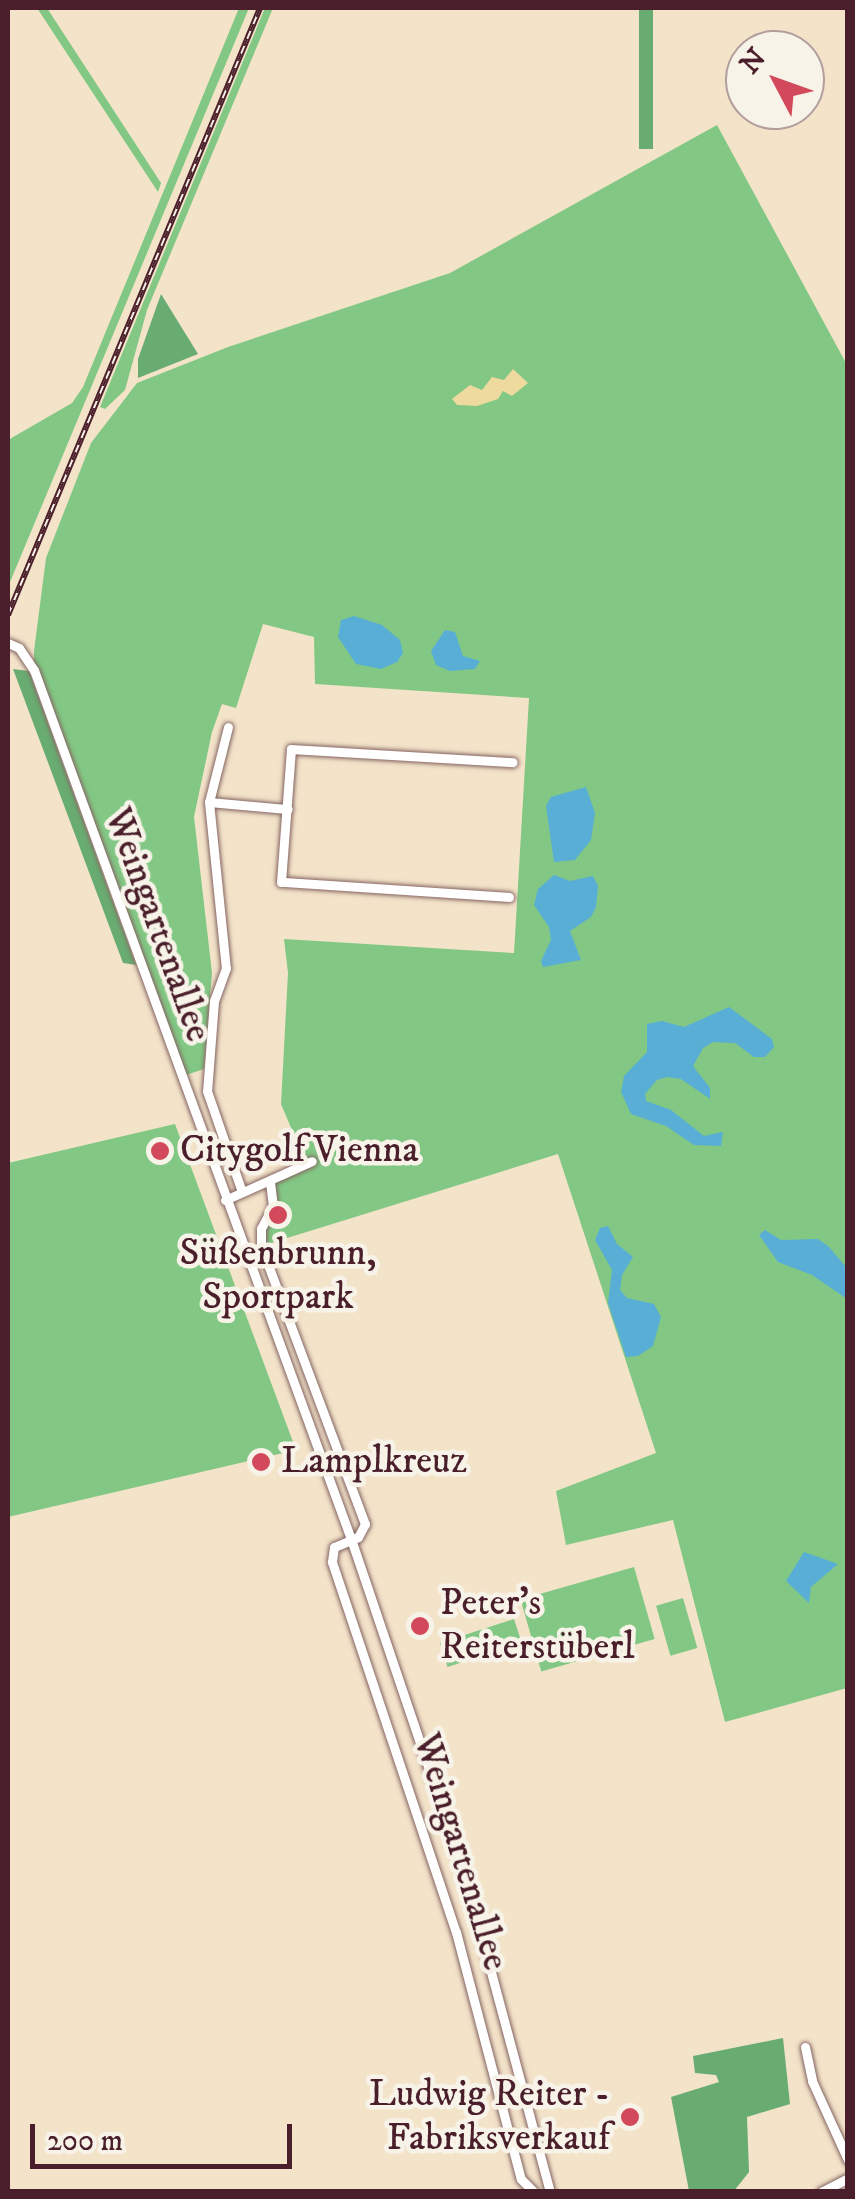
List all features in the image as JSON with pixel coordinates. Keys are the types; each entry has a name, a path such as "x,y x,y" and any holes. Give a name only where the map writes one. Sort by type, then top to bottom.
{"street":[{"name":"Weingartenallee","path":"8,643 19,648 34,670 351,1539 465,1876 550,2192"},
{"name":"Weingartenallee","path":"228,727 210,802 226,968 214,1000 207,1090 242,1192"},
{"path":"509,897 281,882 291,749 513,762"},
{"path":"210,802 288,810"},
{"path":"225,1200 312,1161"},
{"name":"Weingartenallee","path":"270,1182 273,1206 261,1229 262,1246 365,1524 361,1534 334,1547 332,1562 456,1932 516,2162 522,2179 534,2192"},
{"path":"320,1458 338,1452"},
{"path":"375,1684 398,1675"},
{"path":"805,2047 812,2081 848,2160"},
{"path":"821,2192 848,2178"}],"green space":[{"path":"37,8 47,8 161,183 158,192"},
{"path":"239,8 249,8 8,587 8,440 72,403 83,387"},
{"path":"265,8 273,8 147,310 125,390 105,409 100,407"},
{"path":"639,8 653,8 653,149 639,149"},
{"path":"717,125 847,365 847,1688 725,1722 673,1520 566,1545 556,1491 656,1453 558,1154 261,1246 260,1236 272,1212 270,1182 306,1163 281,1104 288,973 284,939 514,953 529,698 315,684 314,637 263,624 236,708 222,704 194,817 212,973 204,1069 180,1077 34,670 46,558 91,443 137,383 228,347 450,273"},
{"path":"161,294 198,354 138,378 138,359"},
{"path":"13,669 29,671 136,965 123,963"},
{"name":"Citygolf Vienna","path":"175,1124 296,1450 8,1517 8,1163"},
{"path":"634,1567 655,1639 541,1672 521,1600"},
{"path":"683,1598 697,1648 670,1656 656,1606"},
{"path":"514,1619 522,1643 448,1667 440,1643"},
{"path":"783,2038 790,2104 747,2117 749,2172 734,2191 689,2191 671,2097 719,2082 716,2075 695,2073 693,2056"}],"sand":[{"path":"513,369 528,383 512,396 503,391 498,399 477,406 457,405 452,399 470,385 482,390 492,377 504,380"}],"water":[{"path":"354,616 382,625 400,640 403,653 397,662 381,669 356,664 338,637 341,620"},
{"path":"445,630 455,632 463,656 480,661 475,669 450,671 436,665 431,651"},
{"path":"586,787 595,813 591,840 575,860 554,862 546,806 551,797"},
{"path":"554,875 570,881 593,876 598,886 596,907 591,917 570,931 581,960 543,967 541,961 551,940 549,927 534,905 538,889"},
{"path":"729,1007 772,1039 774,1047 765,1057 754,1057 735,1043 713,1042 703,1048 693,1066 710,1088 710,1099 681,1079 667,1077 657,1080 645,1094 646,1101 671,1110 704,1136 723,1132 721,1146 694,1145 666,1126 631,1114 621,1092 624,1076 647,1052 647,1024 662,1021 684,1027"},
{"path":"608,1226 617,1244 633,1257 622,1275 620,1290 627,1298 654,1304 661,1317 653,1346 638,1356 626,1357 608,1303 612,1270 595,1240 600,1228"},
{"path":"765,1230 781,1240 818,1239 828,1246 847,1268 847,1299 812,1275 778,1262 759,1235"},
{"path":"804,1552 838,1564 811,1587 809,1603 786,1581"}],"railway":[{"path":"8,615 260,8"}],"place":[{"name":"Citygolf Vienna","path":"160,1151"},
{"name":"Süßenbrunn, Sportpark","path":"278,1215"},
{"name":"Lamplkreuz","path":"261,1462"},
{"name":"Peter's Reiterstüberl","path":"420,1626"},
{"name":"Ludwig Reiter - Fabriksverkauf","path":"630,2117"}]}
